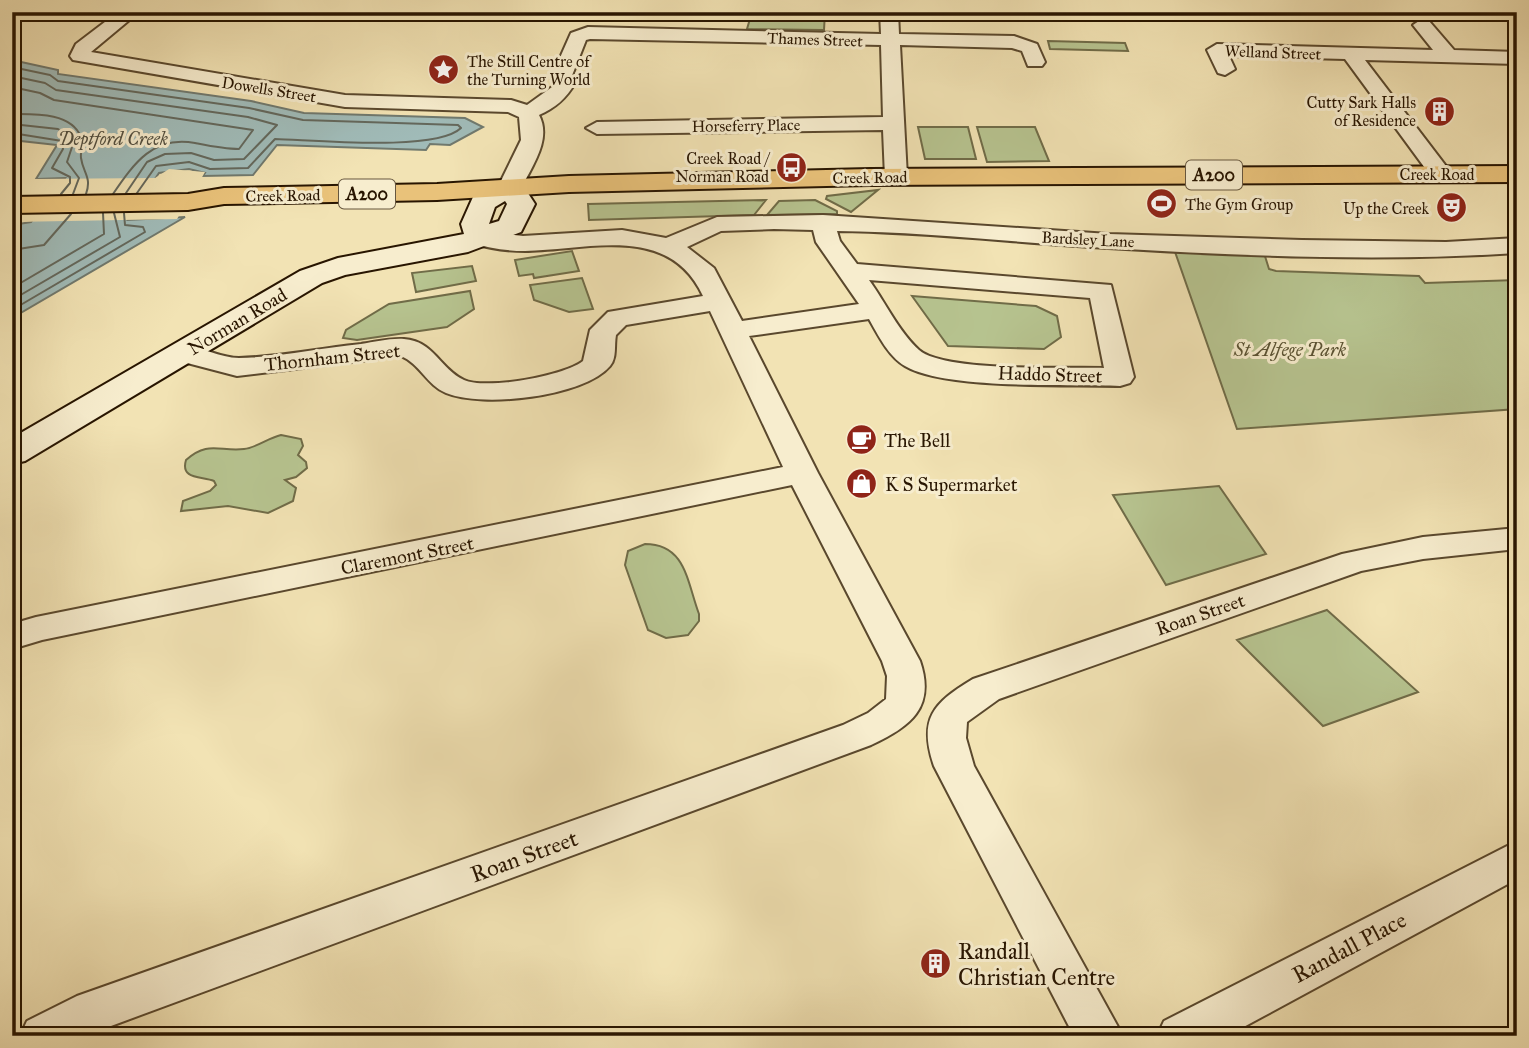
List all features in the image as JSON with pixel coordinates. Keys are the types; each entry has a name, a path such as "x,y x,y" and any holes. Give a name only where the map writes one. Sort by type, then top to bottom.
{"main road":[{"name":"Creek Road","path":"14,199 409,193 510,187 896,177 1517,174"},
{"name":"Norman Road","path":"12,453 311,277 338,267 441,250 511,226 521,204 510,187"}],"street":[{"name":"Dowells Street","path":"130,12 83,48 80,56 345,101 511,106 527,113"},
{"path":"889,12 896,177"},
{"path":"1422,25 1448,56"},
{"name":"Thames Street","path":"527,113 551,102 561,92 565,83 561,78 578,37 583,34 737,28 891,40 1021,43 1030,48 1035,62"},
{"name":"Welland Street","path":"1226,69 1217,50 1517,58"},
{"path":"1351,54 1441,174"},
{"path":"510,187 533,136 532,118 527,113"},
{"name":"Horseferry Place","path":"597,128 895,123"},
{"name":"Bardsley Lane","path":"666,248 717,224 823,222 1109,241 1302,248 1446,250 1517,245"},
{"name":"Haddo Street","path":"823,222 828,242 909,356 919,364 953,370 1120,377 1102,291 850,271"},
{"path":"480,238 527,243 601,236 624,238 666,248 696,263 719,302 802,473"},
{"name":"Thornham Street","path":"182,353 237,367 403,347 420,351 444,381 462,389 488,390 567,379 589,371 600,360 599,335 605,326 618,318 719,302"},
{"path":"733,330 877,310"},
{"name":"Claremont Street","path":"12,637 36,629 802,473"},
{"name":"Roan Street","path":"44,1036 94,1011 885,723 901,708 909,690 901,661 802,473"},
{"name":"Roan Street","path":"1099,1036 954,766 945,743 943,728 951,714 961,704 986,689 1354,562 1423,548 1517,538"},
{"name":"Randall Place","path":"1181,1036 1517,858"}],"green space":[{"path":"752,12 825,12 824,30 747,29"},
{"path":"1048,41 1125,43 1128,51 1050,49"},
{"path":"918,127 968,127 976,159 925,159"},
{"path":"977,127 1035,127 1049,161 987,162"},
{"path":"878,190 851,212 826,199 827,196"},
{"path":"766,200 754,215 589,220 588,204"},
{"path":"815,200 837,211 837,214 767,215 779,201"},
{"name":"St Alfege Park","path":"1174,249 1264,253 1269,269 1276,271 1419,276 1425,283 1517,280 1517,409 1237,429"},
{"path":"572,251 579,271 534,278 533,274 519,276 515,260"},
{"path":"472,266 476,281 416,292 412,273"},
{"path":"582,278 593,309 569,312 534,300 530,285"},
{"path":"470,291 474,309 447,327 357,340 343,338 346,330 389,304"},
{"path":"912,296 1036,306 1057,316 1061,337 1044,349 948,346"},
{"path":"281,435 301,439 303,446 298,455 306,462 307,468 296,477 285,480 296,488 293,501 268,513 228,506 181,511 183,501 210,491 216,485 214,481 189,474 186,471 186,460 201,450 249,448"},
{"path":"1219,486 1266,554 1166,585 1113,495"},
{"path":"645,544 669,550 683,567 699,614 699,621 688,635 666,638 648,630 625,565 628,551"},
{"path":"1327,610 1418,692 1323,726 1237,640"}],"water":[{"name":"Deptford Creek","path":"12,60 58,70 58,74 251,101 304,113 465,118 483,127 450,145 430,144 426,150 277,145 253,175 203,176 205,173 189,169 159,173 128,220 185,217 12,318 12,225 31,222 65,178 36,179 57,145 12,140"}],"pier":[{"path":"169,169 205,172 201,179 188,172 161,176 134,216 180,214 177,219 12,222 29,219 58,182 35,182 32,179 155,178"}],"place":[{"name":"The Still Centre of the Turning World","path":"444,70"},
{"name":"Cutty Sark Halls of Residence","path":"1439,111"},
{"name":"Creek Road / Norman Road","path":"792,167"},
{"name":"The Gym Group","path":"1162,204"},
{"name":"Up the Creek","path":"1452,208"},
{"name":"The Bell","path":"861,440"},
{"name":"K S Supermarket","path":"862,484"},
{"name":"Randall Christian Centre","path":"935,964"}]}
